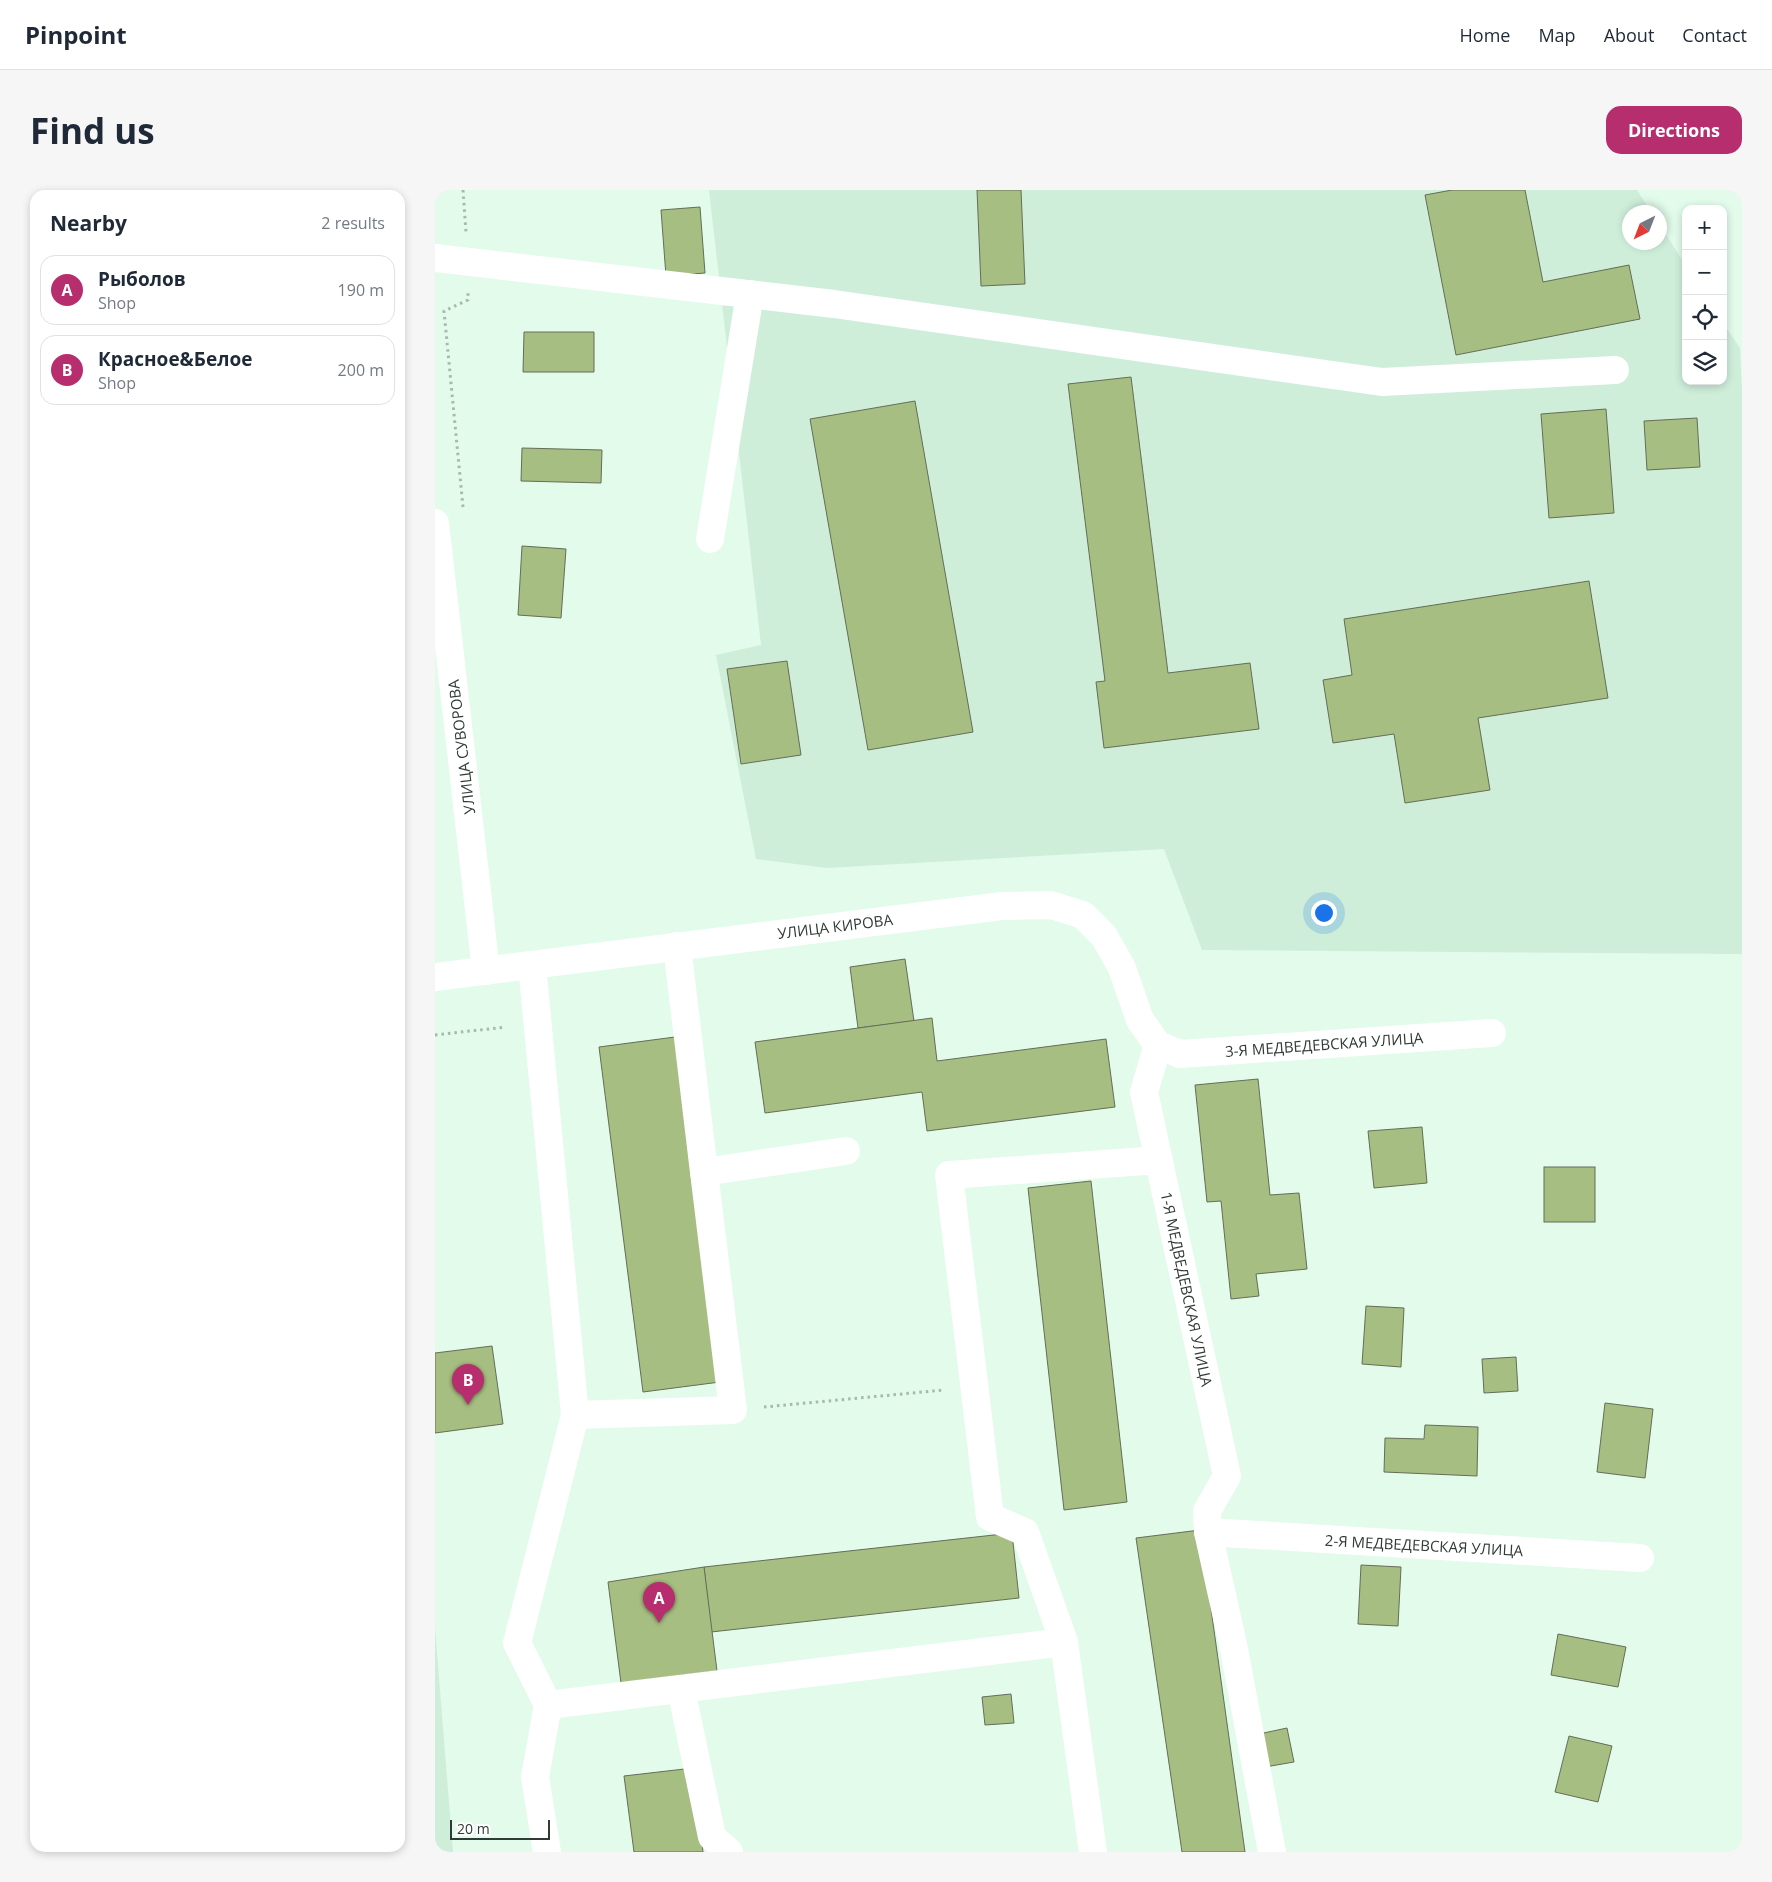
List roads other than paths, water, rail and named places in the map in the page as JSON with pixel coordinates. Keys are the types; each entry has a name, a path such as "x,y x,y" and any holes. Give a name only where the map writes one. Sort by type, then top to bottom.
{"street":[{"path":"435,258 834,304 1382,382 1615,370"},
{"path":"710,539 750,294"},
{"name":"УЛИЦА СУВОРОВА","path":"435,523 437,560 486,971"},
{"name":"УЛИЦА КИРОВА","path":"435,977 1002,906 1051,905 1083,915 1104,936 1122,968 1140,1020 1158,1045"},
{"path":"575,1415 733,1410 677,946"},
{"path":"532,965 575,1415 517,1643 548,1705 535,1777 547,1852"},
{"name":"3-Я МЕДВЕДЕВСКАЯ УЛИЦА","path":"1158,1045 1180,1054 1492,1033"},
{"name":"1-Я МЕДВЕДЕВСКАЯ УЛИЦА","path":"1158,1045 1144,1092 1227,1476 1207,1511 1208,1532 1234,1649 1271,1852"},
{"path":"704,1172 845,1151"},
{"path":"1093,1852 1064,1642 1025,1532 990,1516 949,1175 1159,1160"},
{"name":"2-Я МЕДВЕДЕВСКАЯ УЛИЦА","path":"1208,1532 1640,1558"},
{"path":"548,1705 1064,1642"},
{"path":"681,1689 712,1837 729,1852"}],"place":[{"name":"Красное&Белое","path":"468,1405"},
{"name":"Рыболов","path":"659,1623"}]}
